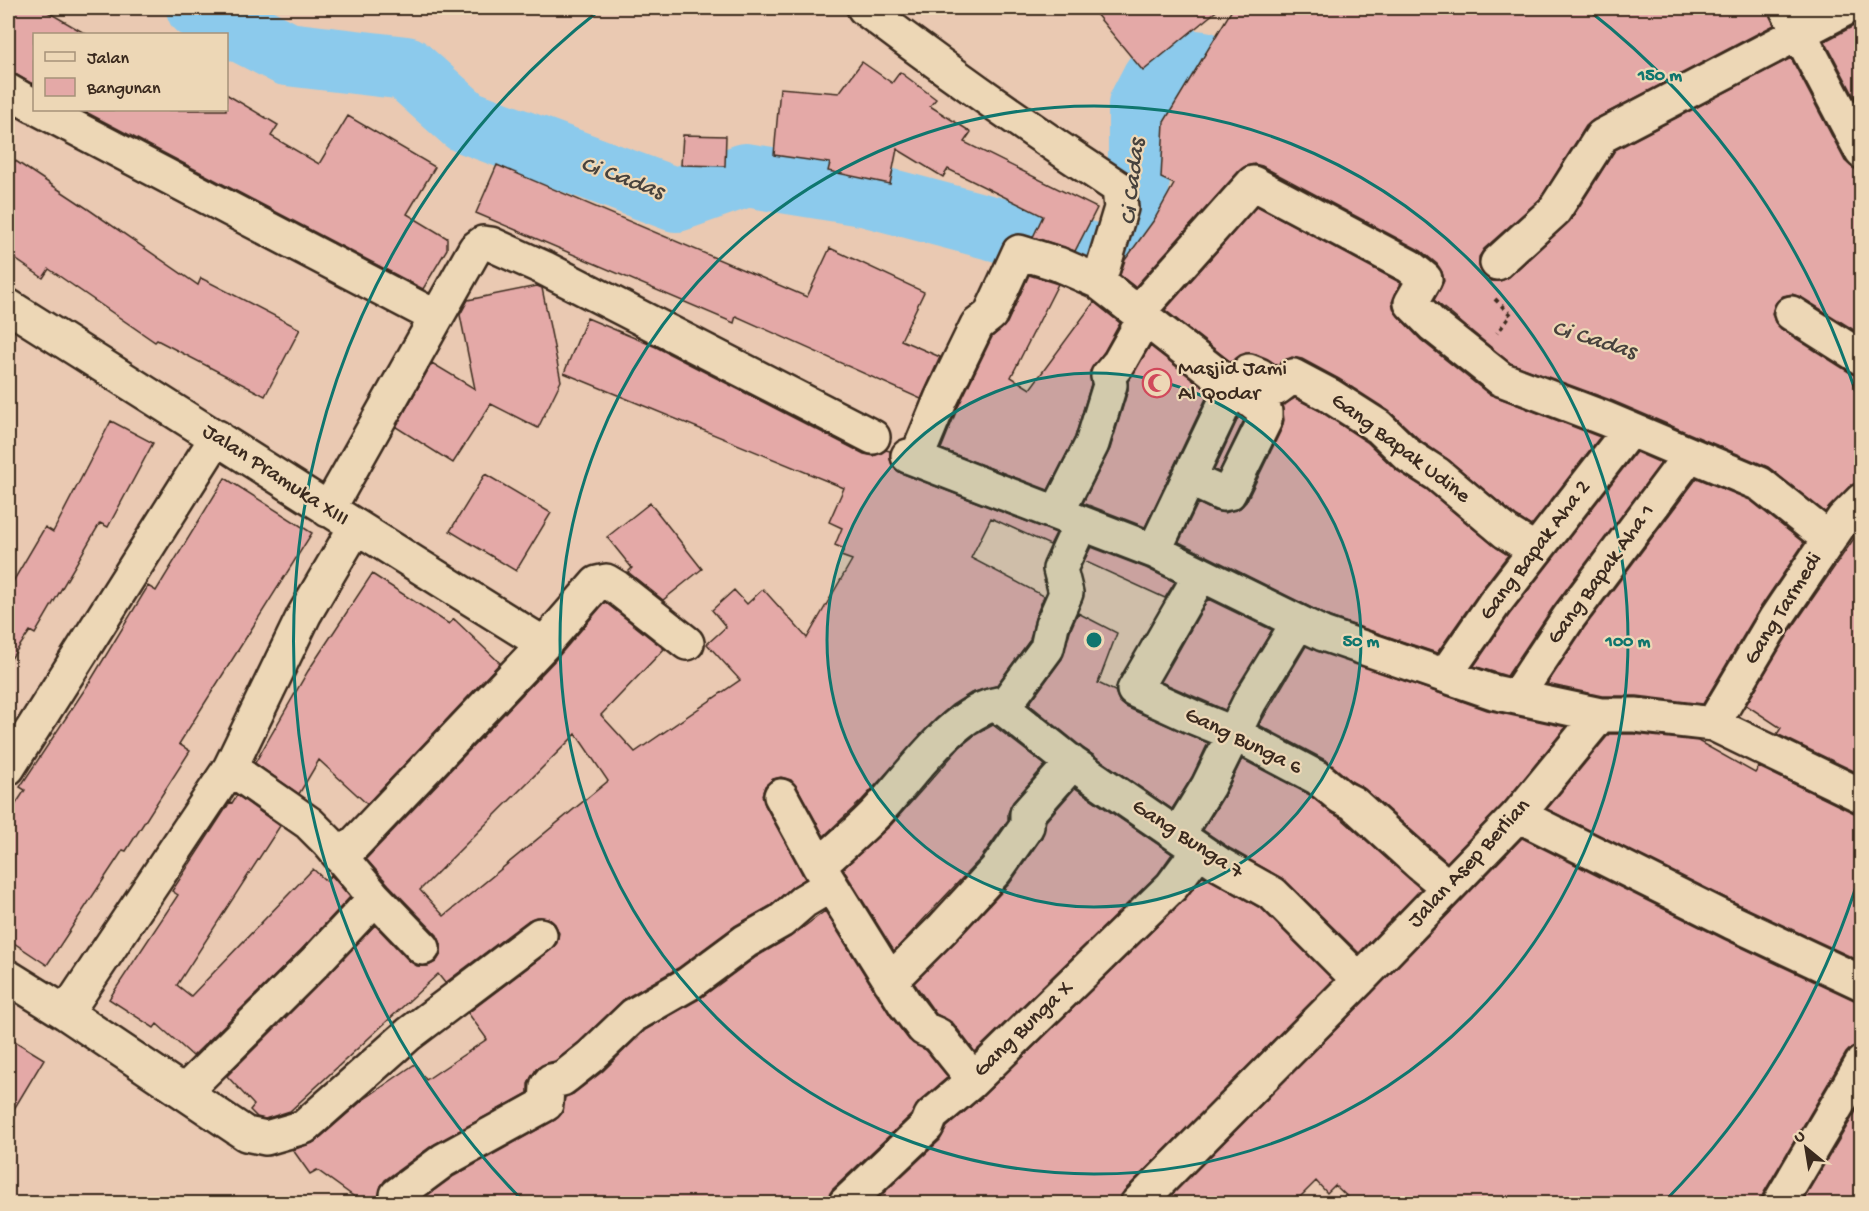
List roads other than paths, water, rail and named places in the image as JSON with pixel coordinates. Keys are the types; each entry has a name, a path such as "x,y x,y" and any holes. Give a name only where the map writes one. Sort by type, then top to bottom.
{"street":[{"path":"864,8 1051,144 1119,188 1121,208 1103,265"},
{"path":"1497,263 1554,211 1602,136 1792,20 1847,8"},
{"path":"1792,20 1862,152"},
{"path":"8,91 33,105"},
{"path":"43,111 436,317"},
{"path":"396,1203 397,1195 444,1160 539,1109 547,1102 548,1086 551,1081 562,1079 583,1063 634,1015 687,984 746,941 781,921 804,901 877,812 930,752 957,726 991,706 998,704 1004,710 1047,648 1052,625 1066,593 1060,569 1069,518 1110,385 1108,376 1119,363 1141,314 1253,183 1408,266 1425,279 1411,303 1433,325 1501,379 1630,429 1760,484 1829,539"},
{"path":"328,510 474,249 483,243 491,244 544,268 873,437"},
{"path":"1103,265 1058,264 1019,252 990,315 977,325 912,457 1154,551 1323,634 1493,692 1600,715 1635,715 1713,724 1862,796"},
{"path":"1103,265 1141,314 1265,412 1265,420 1228,493 1222,494 1189,479"},
{"name":"Jalan Pramuka XIII","path":"8,306 355,528 544,644"},
{"path":"1791,313 1862,358"},
{"name":"Gang Bapak Udine","path":"1233,388 1249,371 1277,388 1293,376 1329,395 1379,427 1409,456 1437,474 1506,532 1535,550"},
{"path":"1154,551 1233,388"},
{"name":"Gang Bapak Aha 2","path":"1445,675 1494,604 1630,429"},
{"path":"8,768 217,438"},
{"name":"Gang Bapak Aha 1","path":"1516,697 1569,617 1690,455"},
{"name":"Gang Tarmedi","path":"1713,724 1776,618 1842,519 1862,500"},
{"path":"66,1013 230,768 304,615 355,528"},
{"name":"Gang Bunga 6","path":"1201,574 1134,690 1235,734 1318,778 1353,803 1448,887"},
{"path":"341,858 544,644 597,583 606,581 616,586 687,643"},
{"name":"Gang Bunga X","path":"845,1203 927,1126 932,1116 1172,886 1208,786 1250,701 1298,623"},
{"name":"Gang Bunga 7","path":"1004,710 1072,763 1188,843 1273,894 1359,980"},
{"name":"Jalan Asep Berlian","path":"1137,1203 1359,980 1518,815 1600,715"},
{"path":"890,981 996,870 1027,826 1026,815 1072,763"},
{"path":"230,768 309,823 423,948"},
{"path":"781,796 825,875 890,981 924,1029 938,1035 973,1079"},
{"path":"1518,815 1732,922 1862,983"},
{"path":"184,1092 314,963 375,898"},
{"path":"8,977 66,1013 246,1134 266,1138 304,1127 409,1034 540,935"},
{"path":"1779,1203 1862,1064"}],"waterway":[{"name":"Ci Cadas","path":"198,8 287,54 406,68 465,121 676,200 746,175 868,195 1116,261 1133,228 1140,161 1140,105 1154,78 1171,65 1187,61 1203,63 1277,105"},
{"name":"Ci Cadas","path":"1420,191 1474,235 1488,261 1481,272 1527,314 1548,327 1560,331"}],"place":[{"name":"Masjid Jami Al Qodar","path":"1157,383"}]}
